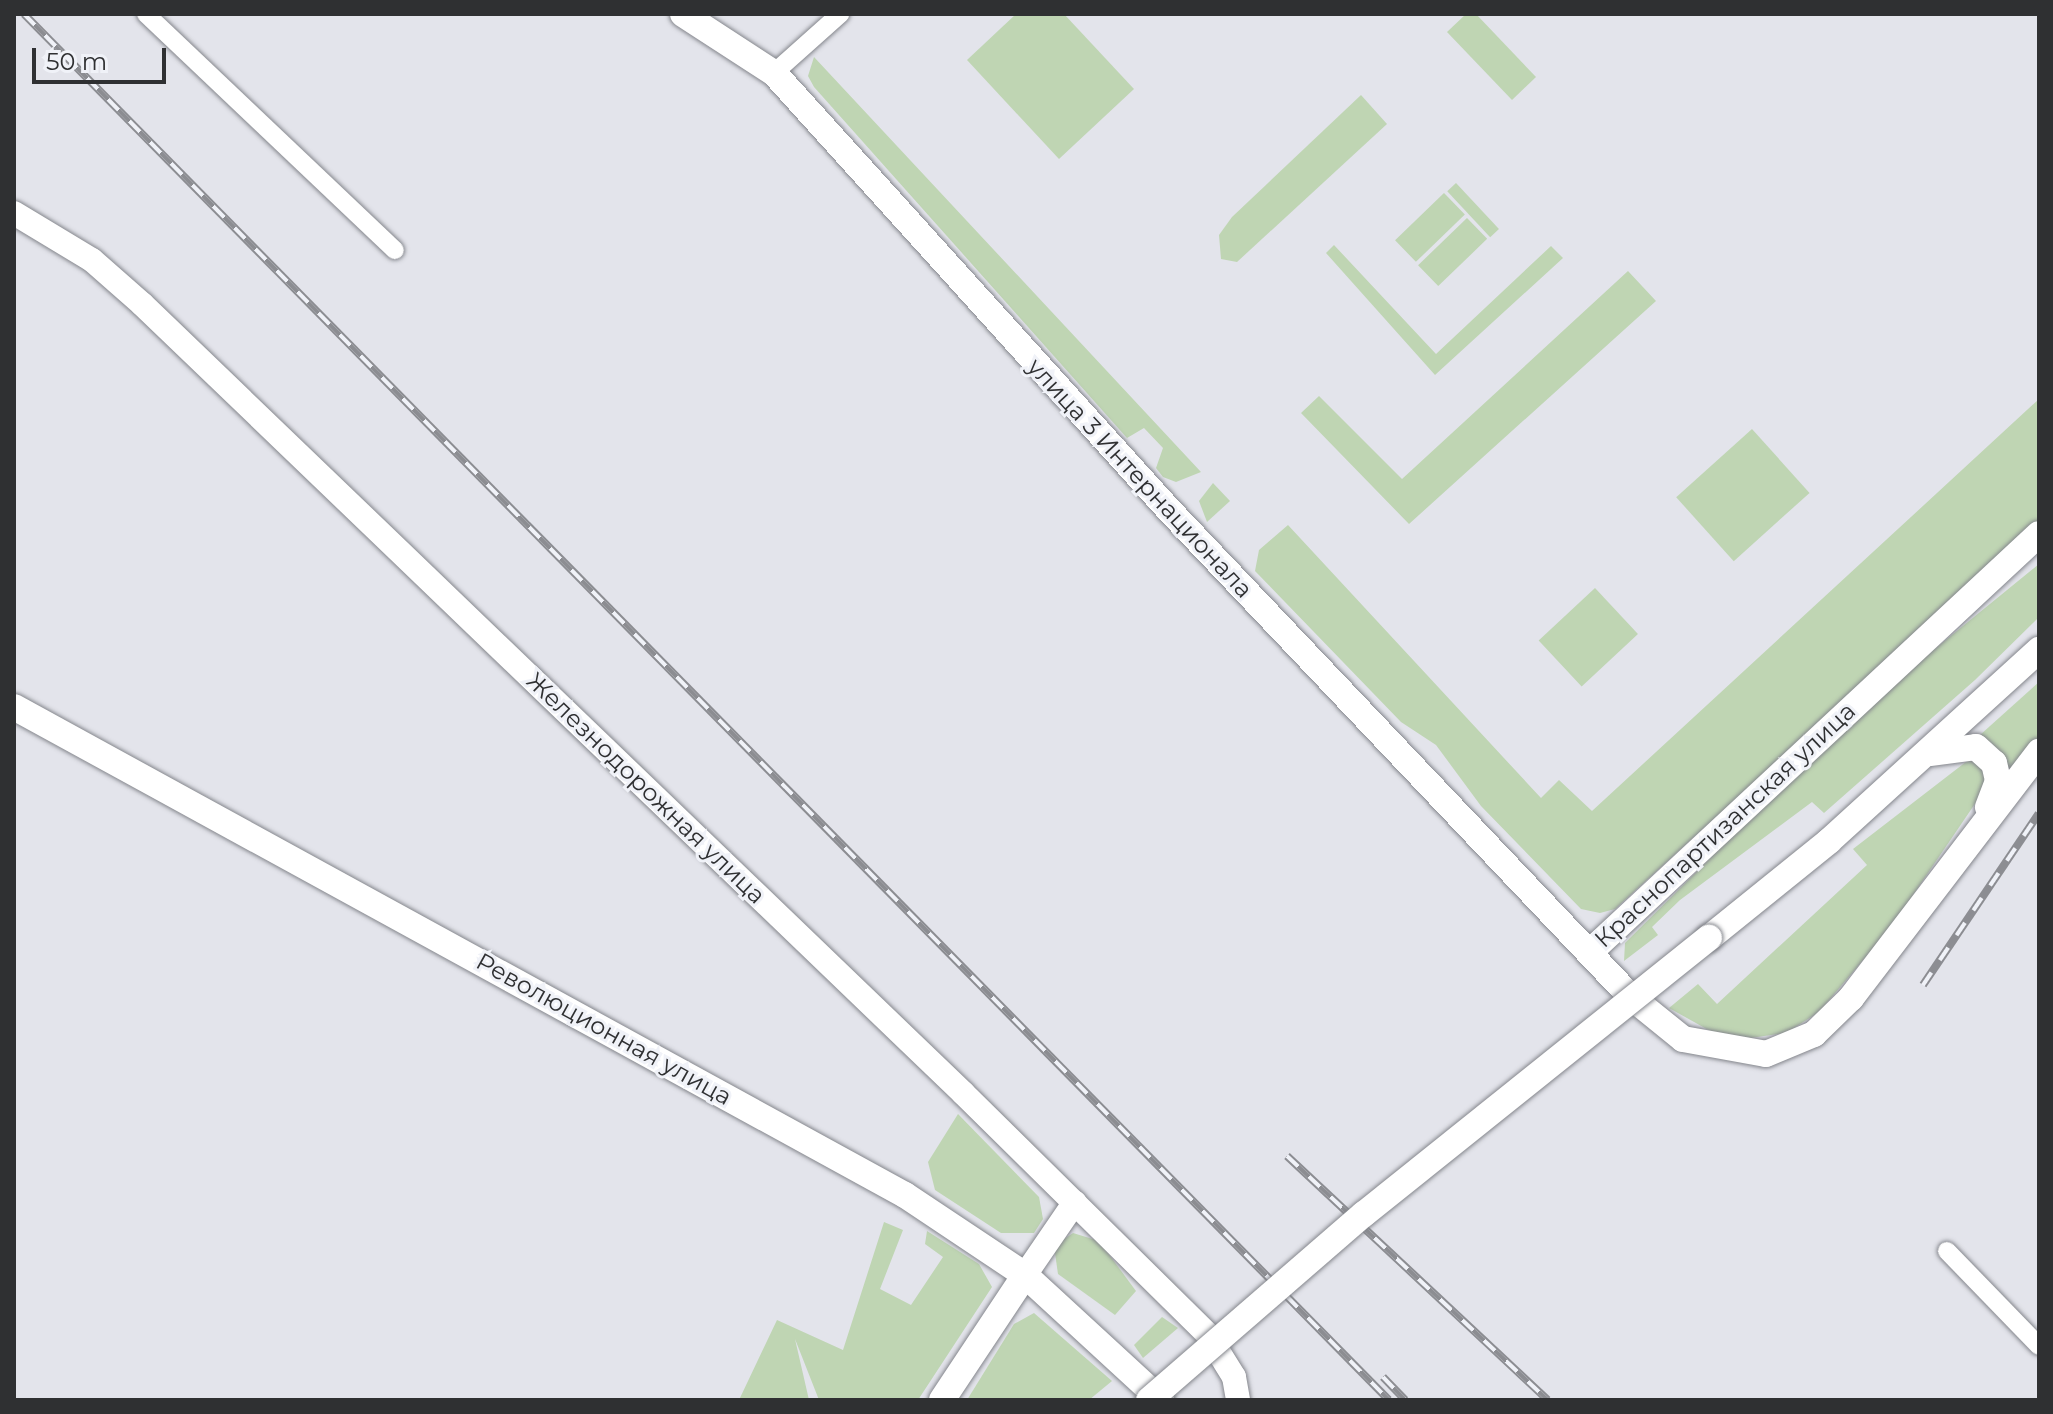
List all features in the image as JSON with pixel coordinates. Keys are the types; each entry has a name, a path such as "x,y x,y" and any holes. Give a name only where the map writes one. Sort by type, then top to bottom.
{"main road":[{"name":"улица 3 Интернационала","path":"683,14 774,73 1137,477 1590,952"},
{"name":"Краснопартизанская улица","path":"2039,534 2027,552 1590,952 1657,1022 1683,1039 1738,1054 1789,1048 1851,998 1984,817 2039,752"},
{"path":"1149,1400 1364,1214 1709,938 1927,754 2039,650"},
{"name":"Революционная улица","path":"14,707 892,1187 1025,1275 1161,1400"},
{"path":"1927,754 1976,747 1994,763 1998,781 1984,817"},
{"path":"942,1400 1025,1275"}],"street":[{"path":"146,14 395,250"},
{"path":"774,73 840,14"},
{"name":"Железнодорожная улица","path":"14,213 92,260 142,304 1075,1202 1208,1335 1234,1377 1238,1400"},
{"path":"1025,1275 1075,1202"},
{"path":"1947,1251 2039,1346"}],"green space":[{"path":"1016,14 1064,14 1134,89 1059,159 967,60"},
{"path":"1466,14 1476,14 1536,77 1512,100 1447,32"},
{"path":"814,57 1201,472 1176,482 1163,477 1156,468 1163,448 1144,428 1127,438 814,87 808,76"},
{"path":"1361,95 1387,124 1237,262 1221,259 1219,235 1232,217"},
{"path":"1456,183 1499,229 1490,237 1447,191"},
{"path":"1444,193 1465,215 1416,262 1395,240"},
{"path":"1467,218 1487,239 1438,286 1418,265"},
{"path":"1334,245 1436,354 1551,246 1563,258 1435,375 1326,253"},
{"path":"1628,271 1656,301 1409,524 1301,413 1319,396 1402,479"},
{"path":"2039,399 2039,523 1615,909 1600,913 1581,909 1481,806 1436,745 1401,722 1255,571 1259,550 1288,525 1541,798 1559,780 1592,811"},
{"path":"1752,429 1810,493 1734,561 1676,497"},
{"path":"1213,483 1230,501 1207,522 1199,501"},
{"path":"2039,564 2039,617 1975,680 1824,813 1812,802 1680,900 1652,927 1658,935 1624,961 1625,943 1780,789 1909,670"},
{"path":"1595,588 1638,634 1582,687 1539,641"},
{"path":"2039,682 2039,744 2012,777 1980,735"},
{"path":"1971,758 1985,766 1985,789 1892,926 1819,1012 1786,1033 1750,1038 1712,1032 1669,1008 1698,984 1717,1004 1867,865 1853,849"},
{"path":"958,1114 1039,1197 1043,1219 1034,1233 1001,1233 935,1190 928,1162"},
{"path":"884,1222 903,1230 880,1289 911,1305 943,1257 925,1244 927,1231 979,1264 992,1287 918,1400 819,1400 795,1339 809,1400 739,1400 777,1320 843,1350"},
{"path":"1073,1233 1099,1241 1136,1291 1115,1315 1058,1274 1054,1246"},
{"path":"1034,1313 1112,1381 1089,1400 967,1400 1014,1324"},
{"path":"1162,1317 1178,1328 1143,1358 1134,1345"}],"railway":[{"path":"24,14 1389,1400"},
{"path":"1923,985 2039,813"},
{"path":"1287,1156 1548,1400"},
{"path":"1383,1377 1405,1400"}]}
